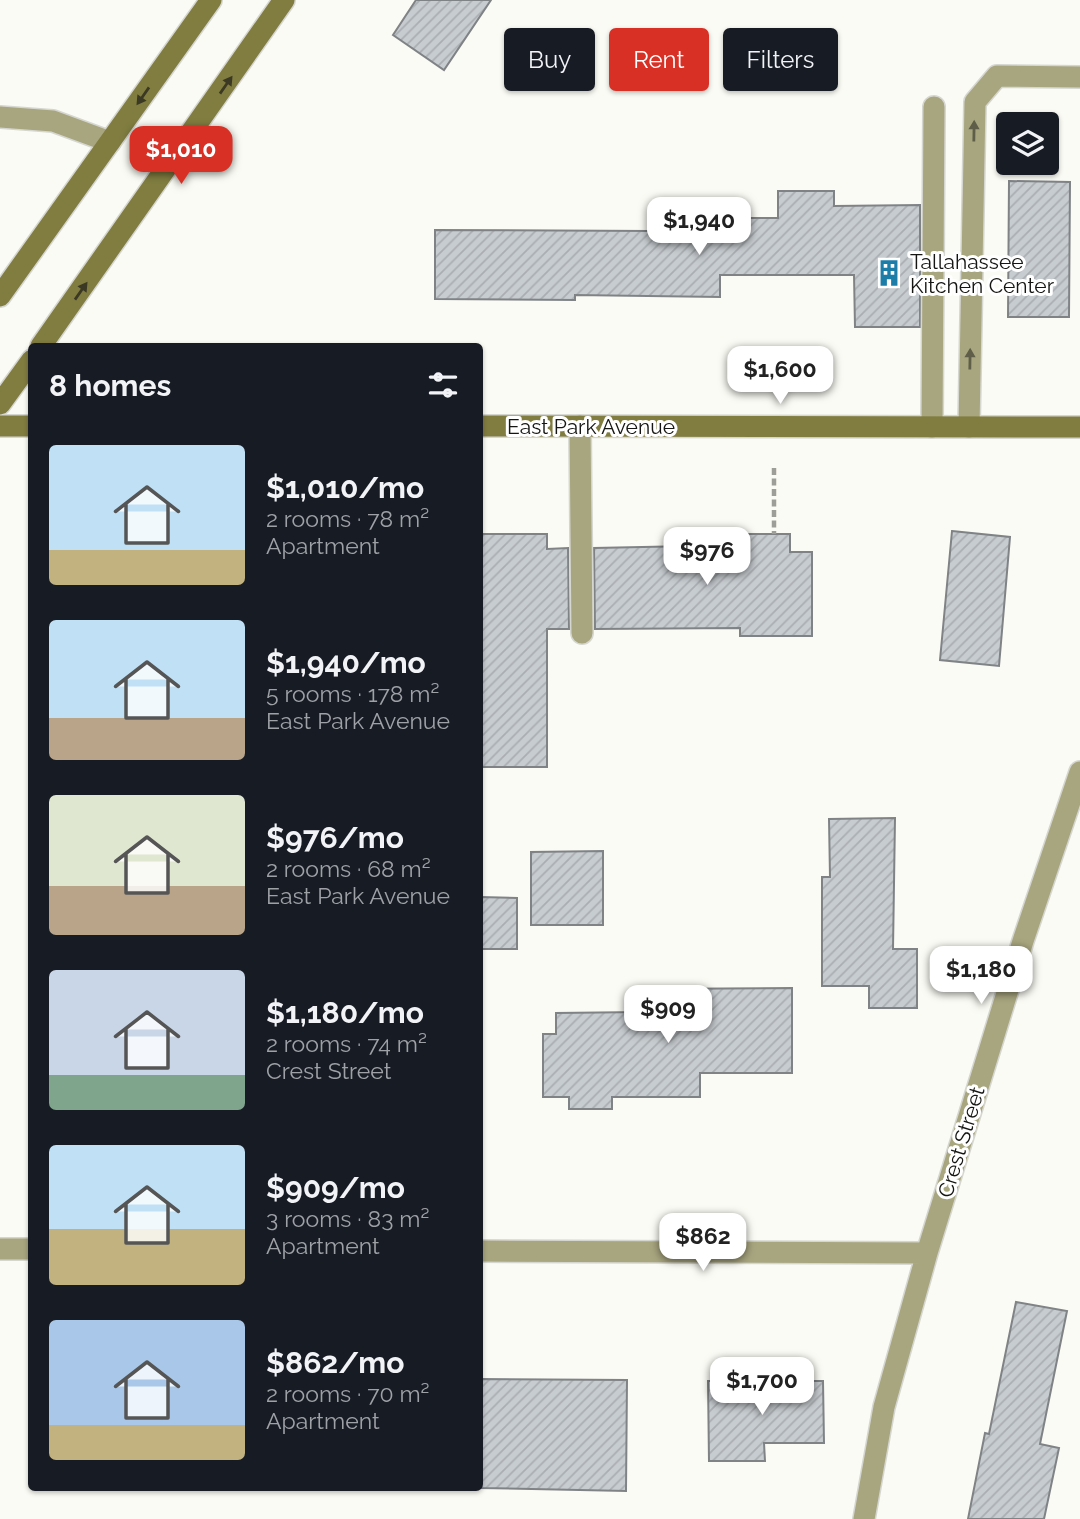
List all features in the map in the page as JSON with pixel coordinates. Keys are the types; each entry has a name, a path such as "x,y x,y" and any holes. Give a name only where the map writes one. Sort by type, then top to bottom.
{"street":[{"path":"0,296 211,0"},
{"path":"43,343 284,0"},
{"path":"970,427 975,102 998,76 1080,77"},
{"path":"932,427 934,107"},
{"path":"0,117 53,121 110,142"},
{"path":"0,404 28,366"},
{"path":"0,426 28,426"},
{"name":"East Park Avenue","path":"483,426 1080,427"},
{"path":"580,426 582,633"},
{"name":"Crest Street","path":"864,1519 884,1407 926,1254 1023,941 1080,772"},
{"path":"0,1249 28,1249"},
{"path":"483,1251 926,1254"}],"path":[{"path":"774,468 774,534"}],"building":[{"path":"416,0 491,0 444,70 393,35"},
{"path":"1009,181 1070,182 1069,317 1008,317"},
{"path":"778,191 834,191 834,206 920,205 920,327 855,327 854,275 720,275 720,297 575,295 575,300 435,299 435,230 651,231 651,207 709,208 708,218 778,218"},
{"path":"952,531 1010,537 999,666 940,660"},
{"path":"483,534 547,534 547,549 568,548 569,629 547,629 547,767 483,767"},
{"path":"740,534 790,534 790,552 812,552 812,636 740,636 740,628 595,629 594,548 740,545"},
{"path":"895,818 893,949 917,949 917,1008 869,1008 869,986 822,986 822,877 830,877 829,819"},
{"path":"603,851 603,925 531,925 531,852"},
{"path":"483,897 517,898 517,949 483,949"},
{"path":"792,988 792,1073 700,1073 700,1097 612,1097 612,1109 569,1109 569,1097 543,1097 543,1034 556,1034 556,1013 642,1012 642,989"},
{"path":"1016,1302 1067,1311 1040,1444 1059,1448 1044,1519 968,1519 985,1433 989,1434"},
{"path":"483,1379 627,1380 626,1491 483,1488"},
{"path":"708,1381 823,1381 824,1443 764,1443 765,1461 709,1461"}],"place":[{"name":"Tallahassee Kitchen Center","path":"889,273"}]}
